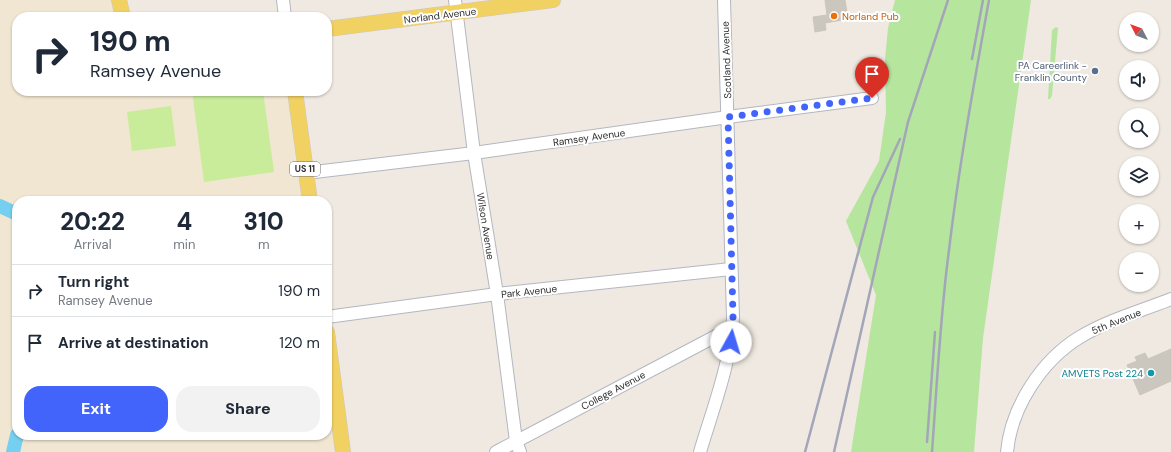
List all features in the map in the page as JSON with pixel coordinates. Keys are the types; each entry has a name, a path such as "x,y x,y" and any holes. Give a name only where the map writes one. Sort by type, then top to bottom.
{"main road":[{"path":"119,0 122,12"},
{"name":"Norland Avenue","path":"332,28 455,6 553,0"},
{"name":"US 11","path":"296,96 309,196"},
{"path":"332,370 343,452"}],"street":[{"path":"283,0 284,12"},
{"name":"Scotland Avenue","path":"700,452 729,352 732,332 732,269 724,0"},
{"name":"Wilson Avenue","path":"455,6 474,153 497,294 518,447"},
{"name":"Ramsey Avenue","path":"306,173 474,153 872,98"},
{"name":"Park Avenue","path":"332,316 497,294 732,269"},
{"name":"5th Avenue","path":"1007,452 1015,418 1025,397 1048,365 1060,352 1080,337 1096,328 1171,299"},
{"name":"College Avenue","path":"496,452 518,447 718,335 732,332"}],"shaded area":[{"path":"0,0 119,0 122,12 12,12 12,96 296,96 309,196 12,196 12,440 332,440 332,370 343,452 0,452"}],"green space":[{"path":"895,0 1031,0 983,338 974,452 851,452 876,295 846,221 879,161 886,112 885,59 888,28"},
{"path":"1056,27 1058,28 1052,95 1050,99 1048,99 1052,30"},
{"path":"193,96 264,96 274,172 204,182"},
{"path":"171,106 176,146 132,151 127,112"}],"building":[{"name":"Norland Pub","path":"825,0 845,0 848,19 825,23 826,30 815,32 813,17 827,15"},
{"name":"AMVETS Post 224","path":"1171,349 1171,381 1140,395 1127,365 1137,361 1135,357 1145,353 1148,359"}],"waterway":[{"path":"0,206 12,212"},
{"path":"13,452 16,440"}],"railway":[{"path":"834,452 908,122 948,0"},
{"path":"972,59 983,0"},
{"path":"932,452 941,326 949,250 972,93 989,0"},
{"path":"805,452 873,197 900,139"},
{"path":"927,442 935,332"}],"place":[{"name":"Norland Pub","path":"834,16"},
{"name":"PA Careerlink - Franklin County","path":"1095,71"},
{"name":"AMVETS Post 224","path":"1151,373"}],"route":[{"path":"731,342 733,317 728,117 872,98"}]}
